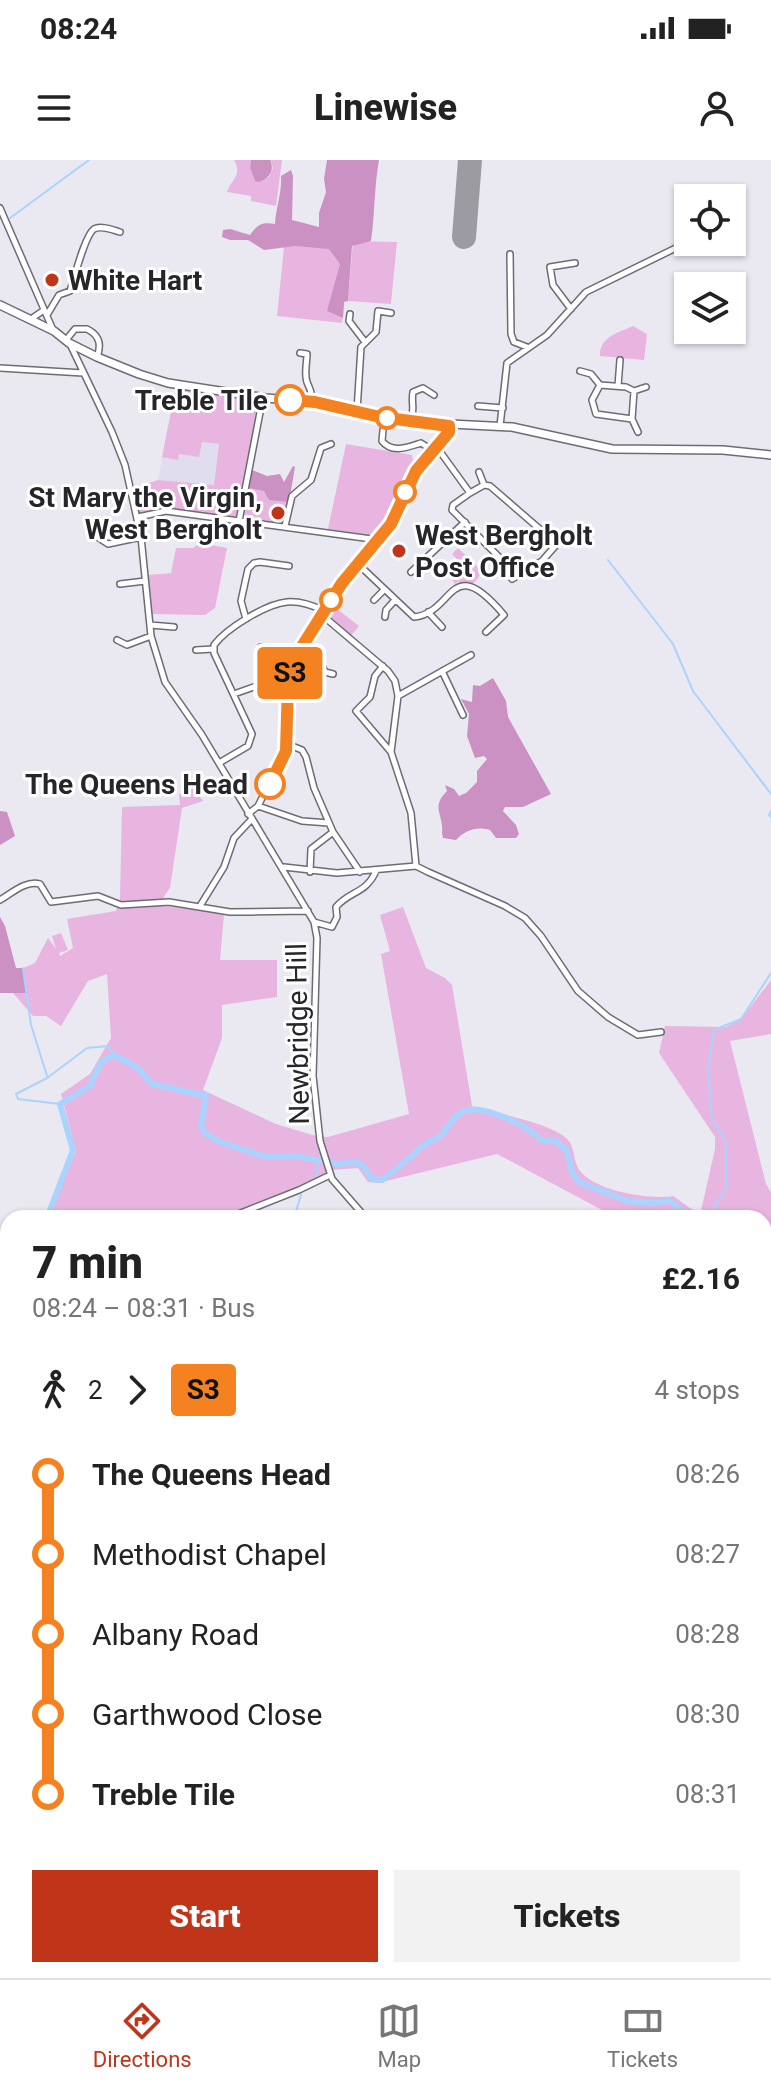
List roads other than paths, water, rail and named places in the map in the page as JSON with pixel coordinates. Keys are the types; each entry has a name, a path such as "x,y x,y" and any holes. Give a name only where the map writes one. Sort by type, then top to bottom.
{"main road":[{"path":"0,305 54,331 67,342 97,357 168,383 311,401 411,422 500,426 598,447 723,450 771,455"}],"street":[{"path":"0,208 54,331"},
{"path":"31,319 45,313 59,295 70,291 94,229 100,227 120,232"},
{"path":"500,426 505,365 547,335 586,292 674,249"},
{"path":"510,254 511,334 514,342 527,347"},
{"path":"571,309 553,285 550,267 575,263"},
{"path":"357,412 361,352 365,342 376,332 378,311 391,313"},
{"path":"350,314 349,321 365,342"},
{"path":"67,342 75,329 87,329 98,339 100,348 97,357"},
{"name":"Newbridge Hill","path":"67,342 125,465 138,517 151,636 165,682 219,763 314,922 317,938 313,1076 328,1172"},
{"path":"307,354 306,381 312,389 311,401"},
{"path":"618,386 620,360"},
{"path":"0,368 83,373"},
{"path":"580,371 591,374 600,385 634,391 646,387"},
{"path":"600,385 592,400 596,414 632,419"},
{"path":"411,422 415,408 413,392 424,386 434,395"},
{"path":"634,391 632,419 637,435 636,450"},
{"path":"239,521 263,397"},
{"path":"478,406 503,408"},
{"path":"200,906 224,867 234,838 258,806 282,761 287,744 288,683 292,664 342,583 396,516 416,471 448,434 449,426"},
{"path":"383,430 382,441 387,446 404,449 421,443 434,448 470,493"},
{"path":"285,526 292,496 311,480 322,444 331,444"},
{"path":"479,472 484,485"},
{"path":"484,485 490,486 557,544 542,561 515,578 452,510 452,506 484,485"},
{"path":"138,517 166,511 379,540"},
{"path":"411,572 465,522"},
{"path":"94,535 100,544 141,537"},
{"path":"246,619 241,601 248,569 260,562 289,566"},
{"path":"358,564 414,617 428,612 451,591 467,586 483,593 504,615 486,632"},
{"path":"120,584 145,581"},
{"path":"374,600 384,590"},
{"path":"385,617 386,610 395,600"},
{"path":"213,649 220,638 246,619 285,602 310,604 393,676 398,696 391,752"},
{"path":"428,612 442,627"},
{"path":"150,625 174,627"},
{"path":"117,640 127,645 151,636"},
{"path":"304,644 317,655 325,672 333,674"},
{"path":"261,647 265,683"},
{"path":"196,650 213,649"},
{"path":"213,649 252,739 248,746 219,763"},
{"path":"398,696 469,659"},
{"path":"383,666 375,676 370,697 356,711 391,752 411,813 416,866"},
{"path":"442,671 463,715"},
{"path":"234,694 265,683 288,683"},
{"path":"287,744 302,750 333,832 362,872"},
{"path":"258,806 302,821 329,823"},
{"path":"310,872 311,849 333,832"},
{"path":"283,867 310,872 375,874 416,866 525,918 578,991 608,1017 638,1035 661,1032"},
{"path":"314,922 332,927 337,917 336,907 364,890 375,874"},
{"path":"0,900 34,882 40,884 51,902 98,896 121,905 169,902 230,912 308,911"},
{"path":"248,1210 299,1190 328,1172 359,1210"}],"waterway":[{"path":"10,218 89,160"},
{"path":"608,560 673,644 693,691 771,794"},
{"path":"771,811 771,817"},
{"path":"23,968 31,1025 47,1076"},
{"path":"712,1210 726,1189 726,1142 712,1119 708,1070 714,1030 741,1019 771,973"},
{"path":"60,1104 18,1099 16,1094 47,1078 87,1048 108,1046 114,1055"},
{"path":"50,1210 73,1150 60,1104 90,1086 101,1062 114,1055 138,1068 152,1084 206,1096 201,1126 206,1134 220,1142 266,1157 296,1156 337,1164 357,1162 372,1179 382,1180 422,1146 441,1135 459,1114 480,1110 515,1122 541,1140 556,1141 567,1151 572,1172 579,1182 627,1201 659,1203 669,1200 681,1210"},
{"path":"317,1177 318,1161"},
{"path":"296,1210 301,1195"}],"place":[{"name":"White Hart","path":"52,280"},
{"name":"Treble Tile","path":"290,400"},
{"name":"St Mary the Virgin, West Bergholt","path":"278,513"},
{"name":"West Bergholt Post Office","path":"399,551"},
{"name":"The Queens Head","path":"270,784"}]}
